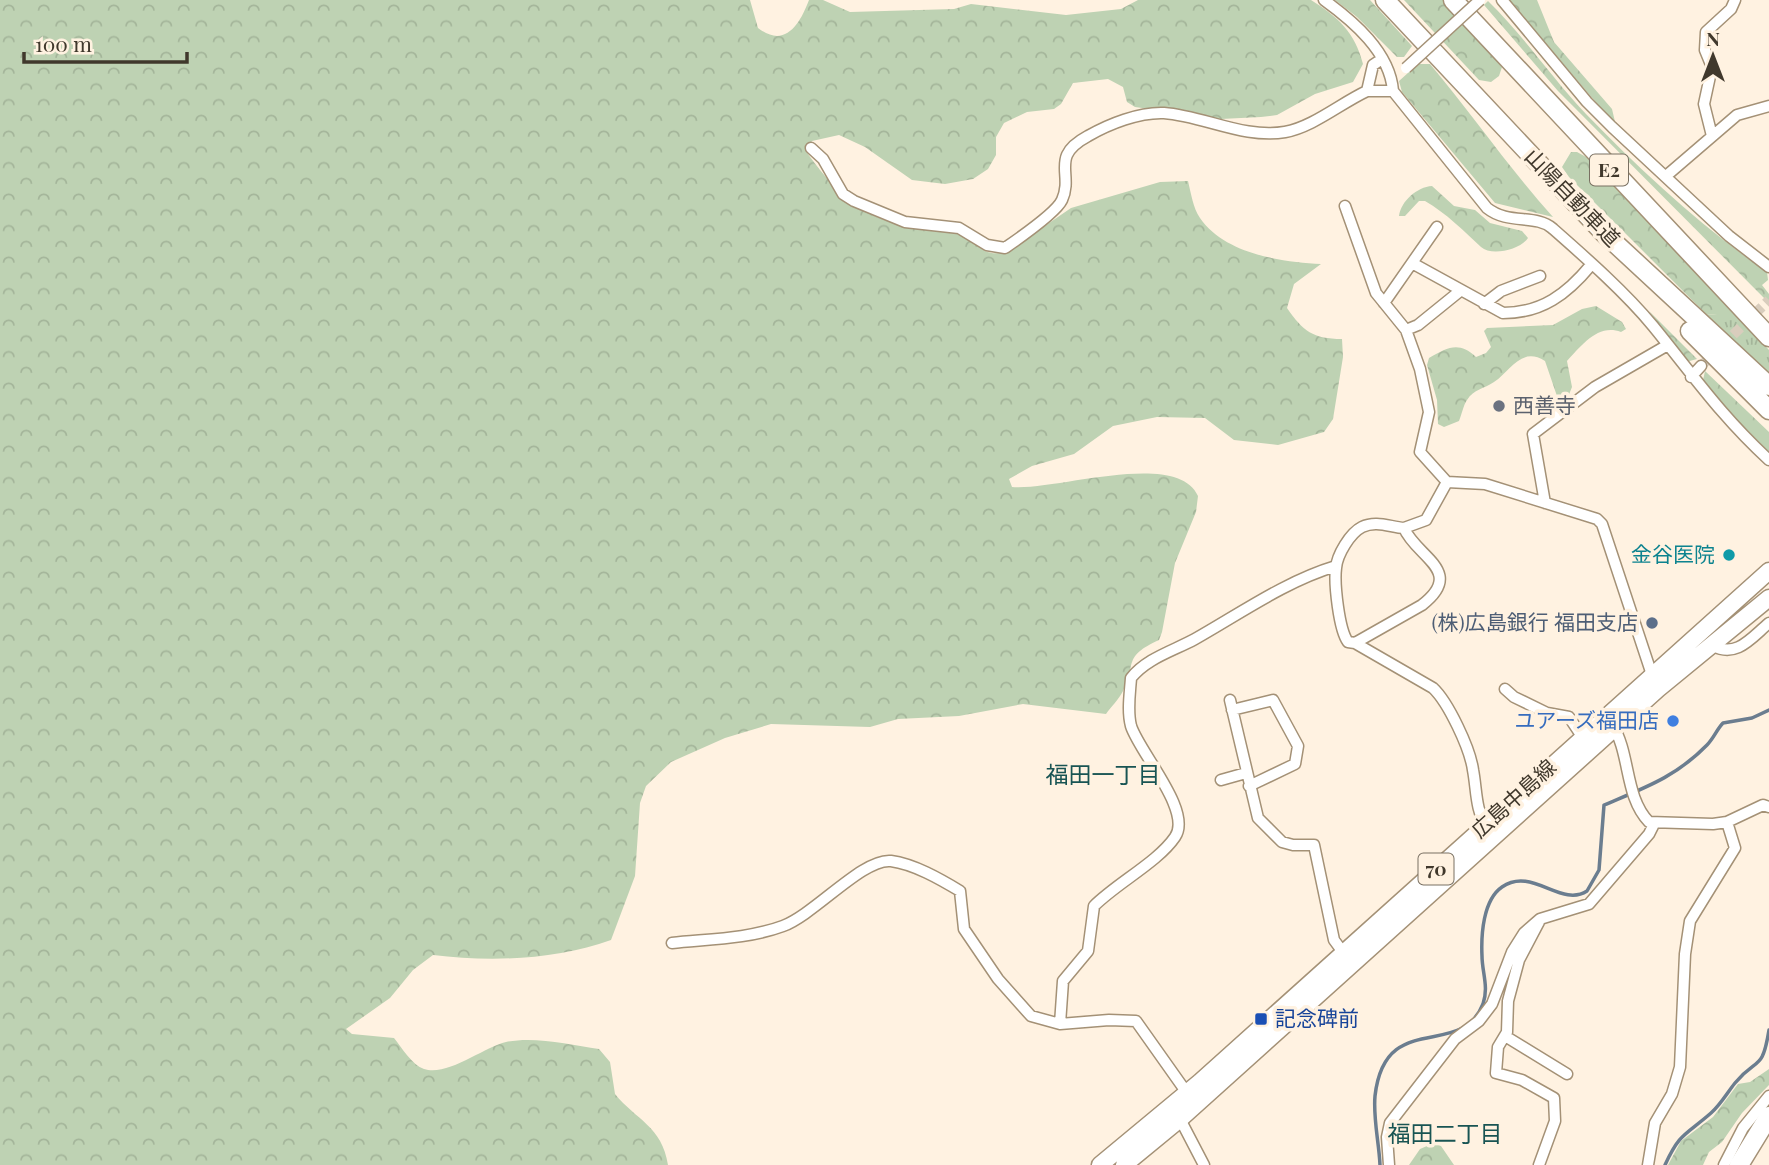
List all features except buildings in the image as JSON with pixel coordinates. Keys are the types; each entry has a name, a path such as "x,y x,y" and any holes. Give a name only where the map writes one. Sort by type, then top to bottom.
{"highway":[{"name":"山陽自動車道","path":"1385,0 1552,179 1658,286 1769,386"},
{"name":"E2","path":"1453,0 1769,337"},
{"path":"1552,179 1601,240 1769,410"},
{"path":"1681,246 1769,325"},
{"path":"1739,1165 1769,1116"},
{"path":"1752,1165 1769,1135"}],"main road":[{"name":"広島中島線","path":"1100,1165 1192,1099 1655,682 1769,571"},
{"name":"広島中島線","path":"1655,682 1713,646 1769,598"},
{"name":"広島中島線","path":"1489,831 1583,738 1611,722"},
{"name":"広島中島線","path":"1124,1165 1180,1119 1192,1099"}],"street":[{"path":"1324,0 1353,22 1382,59 1392,74 1393,91 1487,208 1498,217 1549,225 1653,325 1691,377 1734,428 1769,460"},
{"path":"1392,74 1406,68 1480,0"},
{"path":"1502,0 1587,102 1729,236 1769,267"},
{"path":"1712,136 1709,117 1703,104 1712,66 1705,50 1706,32 1731,9 1735,0"},
{"path":"1367,91 1368,75 1373,65 1382,59"},
{"path":"811,148 823,159 844,194 854,201 905,222 959,228 987,245 1005,248 1061,203 1065,190 1063,162 1071,148 1086,136 1146,114 1164,113 1226,127 1285,132 1367,91 1393,91"},
{"path":"1666,176 1737,115 1769,106"},
{"path":"1345,206 1370,281 1406,330 1420,369 1429,412 1420,452 1447,482 1485,484 1597,519 1602,524 1655,682"},
{"path":"1384,303 1437,228"},
{"path":"1412,263 1496,311 1513,313 1556,299 1573,287 1591,265"},
{"path":"1484,304 1501,290 1540,276"},
{"path":"1406,330 1418,325 1460,290"},
{"path":"1545,503 1533,434 1595,387 1667,346"},
{"path":"1691,377 1701,366"},
{"path":"1447,482 1426,520 1404,528 1391,523 1364,525 1355,532 1336,566 1342,634 1348,642 1355,643 1433,688 1443,698 1471,758 1477,807 1489,831"},
{"path":"1355,643 1422,605 1432,597 1438,585 1440,572 1434,562 1407,536 1404,528"},
{"path":"1060,1024 1063,981 1087,951 1094,906 1162,850 1176,836 1179,828 1173,801 1131,725 1131,678 1142,664 1174,650 1310,574 1336,566"},
{"path":"1713,646 1726,652 1736,651 1769,623"},
{"path":"1505,689 1514,697 1547,713 1569,717 1583,738"},
{"path":"1249,786 1295,764 1298,746 1273,700 1231,705 1249,786 1258,818 1282,842 1314,845 1334,940 1348,959"},
{"path":"1611,722 1622,744 1635,798 1644,817 1654,824 1727,822 1755,808 1769,807"},
{"path":"1220,780 1246,773"},
{"path":"1648,1165 1655,1123 1672,1094 1680,1067 1686,935 1696,909 1735,848 1727,822"},
{"path":"1389,1165 1387,1137 1390,1123 1455,1039 1474,1026 1492,1004 1511,952 1524,933 1540,919 1589,904 1654,824"},
{"path":"672,943 743,936 781,926 807,915 872,864 890,861 936,877 960,891 964,929 998,979 1031,1016 1060,1024 1136,1021 1192,1099"},
{"path":"1539,1165 1555,1121 1554,1098 1522,1080 1496,1073 1499,1047 1505,1036 1508,1001 1519,960 1540,919"},
{"path":"1505,1036 1567,1074"},
{"path":"1724,1165 1743,1128 1769,1096"},
{"path":"1180,1119 1204,1165"}],"green space":[{"path":"0,0 750,0 758,28 776,36 784,35 796,25 809,0 823,0 850,12 954,9 971,4 1066,15 1121,9 1138,0 1311,0 1344,26 1360,53 1363,64 1353,82 1315,94 1277,115 1221,119 1135,107 1127,102 1123,87 1108,79 1073,83 1061,104 1054,109 1027,112 1004,123 996,137 996,155 988,169 973,179 945,184 912,180 865,147 839,135 812,141 805,150 836,188 874,216 905,225 958,233 992,253 1007,252 1071,208 1160,182 1188,181 1200,218 1224,240 1255,254 1321,264 1294,284 1287,308 1298,323 1310,332 1323,337 1342,339 1343,357 1333,419 1324,432 1278,445 1234,440 1205,418 1157,417 1113,426 1074,454 1032,466 1009,479 1012,487 1031,487 1113,475 1166,475 1186,482 1198,496 1196,512 1175,563 1159,640 1135,656 1123,691 1106,714 1023,704 959,716 898,719 870,727 771,724 725,738 671,762 646,786 640,803 635,876 611,940 568,952 523,958 433,955 413,970 390,998 346,1029 352,1034 394,1038 415,1064 433,1070 443,1069 497,1045 517,1040 599,1049 610,1062 615,1094 654,1132 665,1152 668,1165 0,1165"},
{"path":"1335,0 1370,0 1412,46 1404,57 1397,57 1357,17"},
{"path":"1404,0 1443,0 1502,67 1499,76 1491,82 1479,80"},
{"path":"1509,0 1537,0 1554,42 1612,109 1616,126"},
{"path":"1488,1 1586,114 1629,157 1696,218 1767,272 1768,280 1762,285 1769,294 1769,303 1558,91 1484,5"},
{"path":"1418,64 1430,64 1553,217 1495,203 1402,92 1399,81"},
{"path":"1571,152 1588,158 1717,294 1717,315 1706,314 1569,177 1562,167"},
{"path":"1432,186 1454,206 1475,210 1490,223 1522,231 1528,238 1513,248 1486,250 1425,201 1419,201 1405,216 1399,216 1403,205 1411,196"},
{"path":"1717,294 1769,350 1769,373 1706,314 1717,315"},
{"path":"1596,306 1622,322 1626,329 1621,332 1613,330 1597,333 1567,361 1572,387 1568,397 1558,399 1545,361 1529,356 1470,396 1459,421 1444,427 1438,424 1437,400 1427,365 1429,358 1453,347 1464,349 1476,357 1486,353 1491,347 1484,331 1487,328 1553,325 1582,309"},
{"path":"1649,311 1697,359 1686,362"},
{"path":"1705,371 1769,432 1769,452 1702,385"},
{"path":"1769,1069 1769,1085 1742,1113 1722,1142 1709,1152 1703,1165 1668,1165 1681,1141 1713,1117 1738,1084 1750,1082"},
{"path":"1434,1143 1441,1146 1454,1165 1409,1165 1420,1149"}],"waterway":[{"path":"1380,1165 1375,1096 1382,1069 1393,1053 1408,1043 1458,1030 1472,1021 1485,998 1483,928 1487,909 1496,893 1513,882 1524,881 1567,895 1587,891 1599,870 1604,805 1659,781 1683,765 1707,745 1723,723 1752,718 1769,710"},
{"path":"1665,1165 1684,1135 1715,1110 1742,1075 1761,1059 1769,1030"}],"tunnel":[{"path":"1701,366 1769,300"}],"place":[{"name":"西善寺","path":"1499,406"},
{"name":"金谷医院","path":"1729,555"},
{"name":"(株)広島銀行 福田支店","path":"1652,623"},
{"name":"ユアーズ福田店","path":"1673,721"},
{"name":"記念碑前","path":"1261,1019"}],"district":[{"name":"福田一丁目","path":"1103,775"},
{"name":"福田二丁目","path":"1445,1134"}]}
